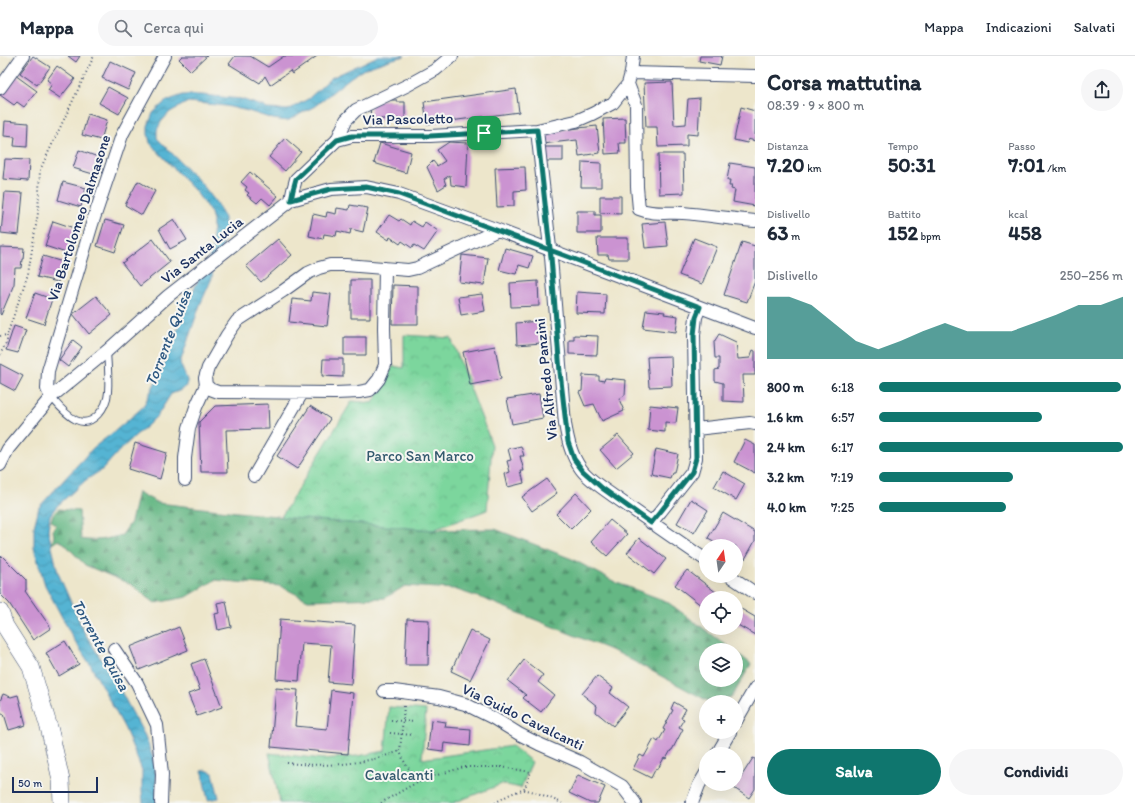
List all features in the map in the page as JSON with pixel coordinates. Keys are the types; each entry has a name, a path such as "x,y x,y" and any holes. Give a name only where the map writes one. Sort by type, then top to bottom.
{"main road":[{"path":"2,620 31,667 50,731 61,780 63,800"}],"street":[{"path":"0,88 23,56"},
{"name":"Via Bartolomeo Dalmasone","path":"51,397 47,389 48,371 92,224 122,135 165,56"},
{"path":"452,56 435,70 356,110 346,120 337,140 296,179 291,200 331,189 366,187 399,194 755,328"},
{"path":"632,56 629,79 636,105 637,187 639,209 646,212 681,213 755,221"},
{"path":"629,79 755,76"},
{"name":"Via Pascoletto","path":"337,140 352,136 430,136 537,130 576,121 613,103 629,79"},
{"name":"Via Alfredo Panzini","path":"537,130 550,250 560,372 568,442 574,459 583,471 602,488 699,555"},
{"name":"Via Santa Lucia","path":"0,465 8,449 51,397 107,351 168,296 291,200"},
{"path":"185,480 185,458 189,428 196,407 206,385 205,378 208,368 227,335 237,322 308,273 319,268 330,265 346,265 408,270 417,268 498,230"},
{"path":"206,385 210,389 218,392 335,393 370,390 380,379 385,365 385,268"},
{"path":"651,523 692,472 696,458 694,335 695,322 700,307"},
{"path":"254,476 302,393"},
{"path":"696,429 750,423 755,424"},
{"path":"741,583 755,592"},
{"path":"114,649 137,683 157,725 162,774 161,803"},
{"path":"743,709 755,688"},
{"name":"Via Guido Cavalcanti","path":"384,691 439,697 465,704 493,718 519,734 580,762 622,786 636,803"},
{"path":"683,803 699,785"},
{"path":"692,803 699,785"}],"lane":[{"path":"51,397 63,411 76,420 83,422 97,416 102,411 106,403 108,393 107,351"}],"path":[{"path":"0,355 7,341 7,335 28,274 38,213 40,170 94,56"},
{"path":"0,336 7,335"},
{"path":"404,706 400,751 407,767 412,773 425,780"},
{"path":"391,720 414,722"},
{"path":"390,733 413,735"},
{"path":"287,763 323,765 344,764 381,757 400,751"},
{"path":"380,803 410,786 434,776 464,767 500,767 531,772 524,790"},
{"path":"495,803 524,790 562,803"}],"green space":[{"name":"Parco San Marco","path":"404,335 451,338 492,445 487,510 433,530 281,517 352,401 373,403 393,366 404,368"},
{"path":"138,492 158,503 237,512 433,530 495,529 572,559 617,583 666,601 699,625 699,635 712,635 723,643 699,643 699,687 738,687 733,695 699,696 618,653 484,599 454,589 405,586 385,598 308,600 280,586 215,580 187,597 155,603 130,584 85,565 64,543 58,540 52,544 54,536 53,530 56,525 51,521 53,514 58,509 79,511 81,539 101,540 122,535 131,522"},
{"path":"743,658 751,664 743,678"},
{"name":"Cavalcanti","path":"389,707 426,710 422,759 512,746 532,762 521,788 502,784 453,803 280,803 269,753 323,759 358,756 385,751"}],"water":[{"path":"378,56 405,56 366,68 351,77 315,106 287,121 273,119 226,106 188,102 170,112 161,122 157,130 157,138 202,184 215,201 223,215 226,227 222,247 213,268 212,278 200,305 180,363 187,380 187,386 171,394 157,416 148,425 118,452 103,469 86,480 57,506 50,515 48,530 58,573 84,632 118,686 145,736 153,758 156,775 157,803 143,803 142,770 125,729 91,666 73,638 45,585 34,548 34,527 39,507 93,448 143,407 163,367 188,301 212,251 213,221 211,213 196,192 150,143 148,126 153,113 166,101 183,95 202,95 241,99 265,107 266,109 288,110 308,99 331,78"},
{"path":"206,770 213,773 219,798 208,800 202,771"}],"building":[{"path":"33,56 50,67 37,85 20,73"},
{"path":"68,56 80,56 76,62"},
{"path":"182,56 207,56 191,71 179,59"},
{"path":"235,56 250,56 268,67 284,56 317,56 292,74 290,71 270,85 265,76 260,83 229,64"},
{"path":"700,56 722,56 720,65 699,61"},
{"path":"110,61 136,73 128,90 102,78"},
{"path":"57,66 75,79 60,98 48,90 52,84 47,80"},
{"path":"15,75 37,91 24,107 17,102 14,105 0,95"},
{"path":"672,82 674,125 686,124 688,99 700,98 698,135 687,134 687,146 658,147 657,127 646,127 644,83"},
{"path":"108,87 128,98 119,114 99,103"},
{"path":"516,89 519,112 427,124 424,102"},
{"path":"380,100 397,100 397,102 405,102 405,119 370,119 371,103"},
{"path":"741,107 755,111 755,141 748,139 747,143 734,140"},
{"path":"88,114 107,120 101,140 82,135"},
{"path":"625,118 626,143 619,143 620,153 605,154 603,119"},
{"path":"5,121 28,123 27,147 14,146 15,137 4,136"},
{"path":"597,126 600,153 579,156 577,140 542,144 541,132"},
{"path":"285,138 301,152 285,171 269,157"},
{"path":"449,142 468,143 466,187 451,185 450,175 444,179 446,185 438,190 427,167 433,161 437,166 445,161 437,150"},
{"path":"380,143 411,152 406,173 374,163"},
{"path":"544,147 563,147 563,161 544,161"},
{"path":"79,150 98,157 93,174 73,168"},
{"path":"658,154 683,154 684,193 659,194"},
{"path":"5,159 29,160 28,181 3,179"},
{"path":"582,162 601,163 601,187 581,187"},
{"path":"730,163 755,167 755,206 733,202 735,190 731,189 732,186 729,186 730,180 727,180"},
{"path":"525,167 526,190 514,191 514,206 497,207 495,168"},
{"path":"250,172 278,196 270,205 262,198 257,203 247,195 249,193 245,190 247,187 241,182"},
{"path":"138,181 155,191 142,215 125,205"},
{"path":"63,182 86,188 81,207 58,200"},
{"path":"5,192 23,193 19,235 1,233"},
{"path":"600,196 621,196 621,214 600,213"},
{"path":"350,205 368,208 363,232 351,229 350,234 337,231 336,236 324,234 323,239 309,236 313,214 326,217 327,212 336,214 337,208 349,210"},
{"path":"577,211 595,211 595,215 601,215 601,233 577,233"},
{"path":"389,215 399,221 401,219 410,225 412,221 422,227 425,222 438,231 424,251 414,245 412,248 402,241 400,244 390,237 389,240 377,232"},
{"path":"174,219 187,240 170,249 159,229"},
{"path":"105,220 124,225 115,252 97,246"},
{"path":"53,221 77,229 69,254 45,246"},
{"path":"665,222 668,246 645,248 642,224"},
{"path":"597,238 628,238 628,259 609,259 608,255 598,255"},
{"path":"694,238 717,247 702,284 679,275"},
{"path":"153,239 170,262 140,286 122,263"},
{"path":"278,239 292,255 261,282 246,266"},
{"path":"742,242 755,246 755,281 747,302 724,295"},
{"path":"0,247 24,248 21,268 15,268 14,284 1,315 0,314"},
{"path":"505,248 533,256 529,268 519,265 516,274 499,270"},
{"path":"462,255 488,258 484,285 459,282"},
{"path":"43,256 63,262 58,282 37,277"},
{"path":"351,280 370,280 370,318 351,318"},
{"path":"538,281 539,306 511,307 510,283"},
{"path":"393,285 418,286 418,324 392,324"},
{"path":"312,292 331,294 327,326 289,322 292,299 311,301"},
{"path":"577,292 606,294 605,314 576,313"},
{"path":"35,293 52,299 44,324 26,318"},
{"path":"482,294 485,311 461,315 458,297"},
{"path":"96,296 112,315 89,334 73,314"},
{"path":"646,310 665,312 664,314 678,316 676,332 643,328"},
{"path":"539,321 541,343 517,345 516,323"},
{"path":"14,326 26,330 18,353 6,350"},
{"path":"719,334 736,342 738,359 750,358 753,350 755,351 755,375 743,375 744,402 723,401 723,383 715,381 715,370 719,369 719,358 715,358 714,342"},
{"path":"574,335 598,336 597,355 569,354 569,340 574,340"},
{"path":"344,337 366,337 366,355 344,355"},
{"path":"73,340 82,347 68,367 59,360"},
{"path":"495,346 501,379 470,385 463,352"},
{"path":"671,356 672,386 649,387 647,357"},
{"path":"323,359 343,359 343,377 322,376"},
{"path":"0,364 23,376 15,391 0,383"},
{"path":"583,375 599,376 599,380 604,381 605,378 626,380 625,395 619,399 624,411 602,421 594,404 585,406 579,392 582,391"},
{"path":"539,394 543,418 512,424 507,399"},
{"path":"268,404 269,429 226,430 228,472 201,472 199,422 215,406"},
{"path":"650,405 678,408 676,423 665,422 665,432 648,430"},
{"path":"310,406 330,419 297,469 277,456"},
{"path":"618,435 634,453 616,468 600,450"},
{"path":"745,440 755,445 755,473 734,462"},
{"path":"135,443 167,453 160,479 128,469"},
{"path":"521,446 524,456 520,456 524,471 521,471 524,483 508,487 505,474 510,472 507,461 511,460 508,449"},
{"path":"656,449 678,454 674,473 672,473 670,478 651,474"},
{"path":"723,471 745,484 736,500 714,487"},
{"path":"547,479 557,493 532,511 522,497"},
{"path":"576,493 591,509 571,529 556,514"},
{"path":"691,499 708,510 694,533 677,523"},
{"path":"723,513 755,532 755,541 745,559 743,558 743,539 708,538"},
{"path":"610,520 627,534 607,556 591,542"},
{"path":"639,538 666,559 654,574 627,553"},
{"path":"2,556 26,580 25,591 51,628 33,640 9,603 0,594 0,558"},
{"path":"687,570 699,579 699,583 704,583 714,591 699,591 699,604 675,585"},
{"path":"226,601 231,627 218,630 215,614 219,613 217,603"},
{"path":"743,610 755,617 755,635 743,628"},
{"path":"280,619 355,625 351,684 328,682 331,645 302,643 299,681 276,679"},
{"path":"407,619 429,620 428,665 405,665"},
{"path":"179,627 188,650 139,670 130,647"},
{"path":"470,630 490,640 470,680 451,671"},
{"path":"65,641 79,664 59,676 46,653"},
{"path":"204,659 222,707 197,716 188,694 200,690 191,664"},
{"path":"524,660 543,675 538,682 554,695 541,712 523,698 526,695 508,681"},
{"path":"597,676 613,688 610,693 628,707 613,726 596,712 597,706 582,694"},
{"path":"276,688 298,690 295,726 327,729 331,690 353,693 348,754 271,747"},
{"path":"3,694 11,697 18,695 26,725 9,730 4,714 0,712 0,701"},
{"path":"674,702 686,709 681,718 684,719 679,727 683,729 672,750 666,759 664,758 658,769 656,768 651,778 633,769 640,755 644,757 654,739 658,742 665,730 663,729 673,710 671,709"},
{"path":"431,720 446,722 445,727 471,729 470,746 444,743 443,751 428,749"},
{"path":"753,758 755,759 755,789 749,798 738,791 743,791 743,774"},
{"path":"578,775 605,787 598,803 590,803 569,793"}],"route":[{"path":"484,133 430,136 352,136 337,140 296,179 291,200 331,189 366,187 399,194 498,230 550,250 700,307 694,326 696,458 692,472 651,523 602,488 583,471 574,459 568,442 560,372 551,257 550,250 537,130 484,133"}],"water label":[{"name":"Torrente Quisa","path":"168,338"},
{"name":"Torrente Quisa","path":"101,645"}]}
